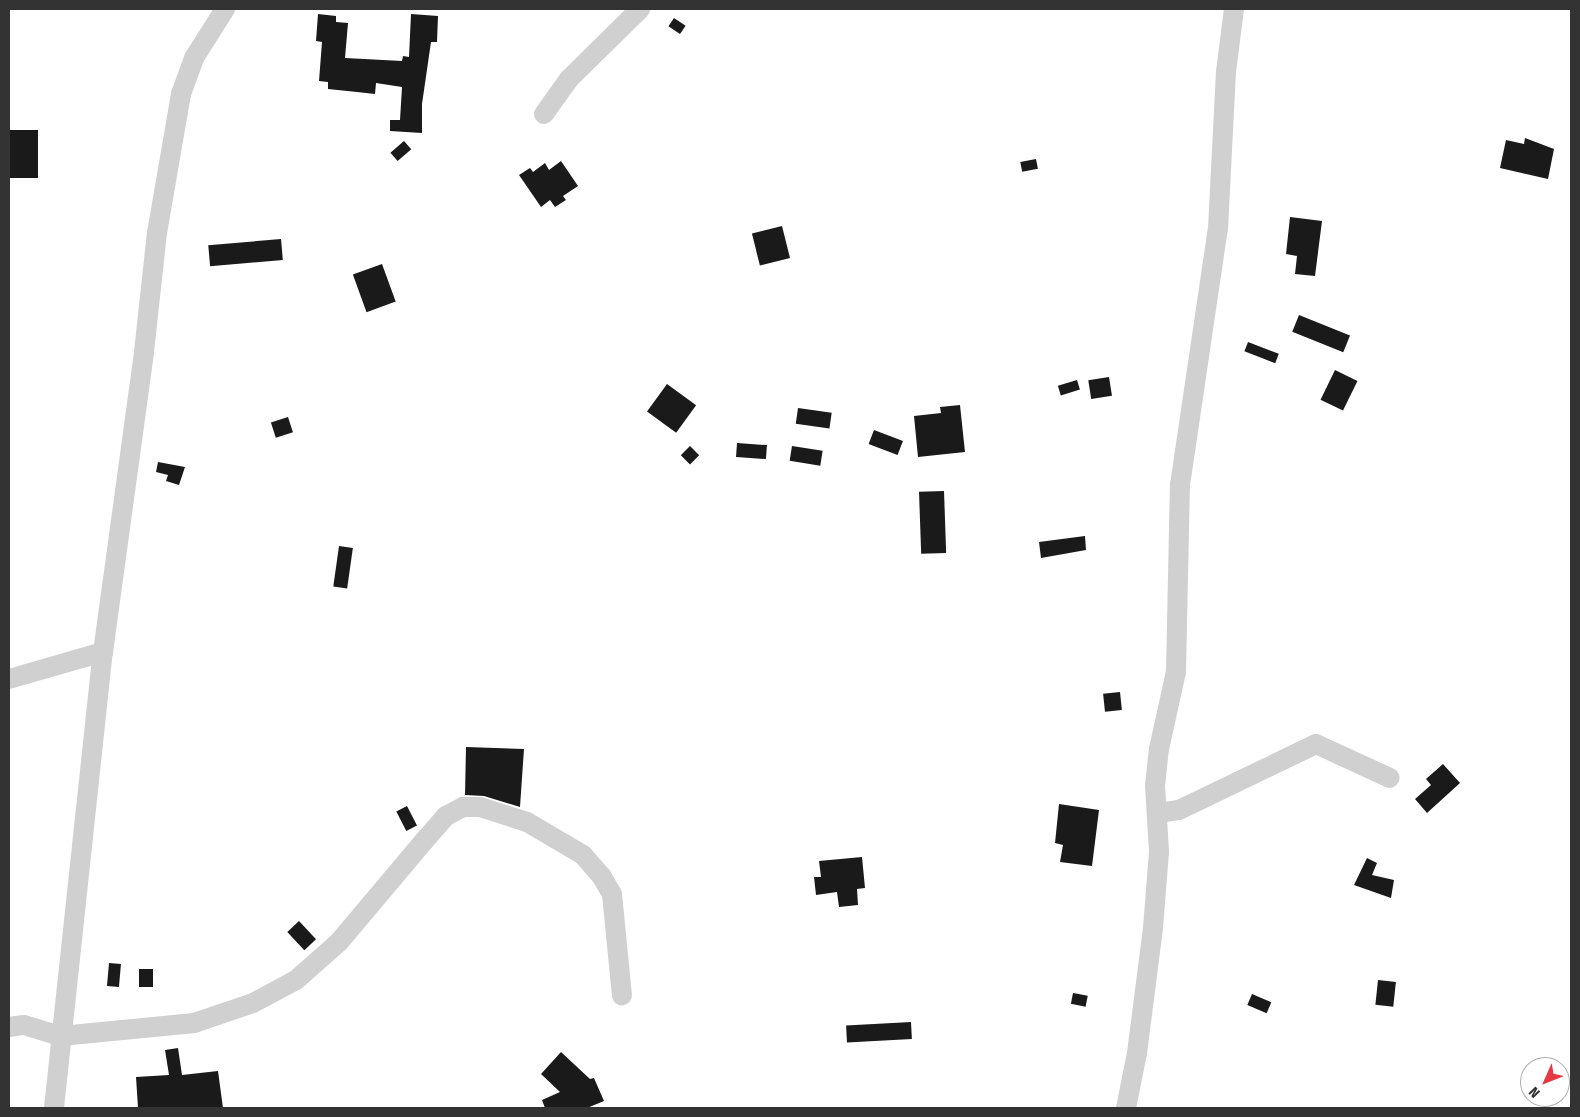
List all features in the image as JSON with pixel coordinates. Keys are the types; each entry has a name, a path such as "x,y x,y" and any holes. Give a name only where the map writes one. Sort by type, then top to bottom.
{"street":[{"path":"54,1108 103,652 144,352 156,233 181,94 194,58 225,9"},
{"path":"544,114 569,79 640,9"},
{"path":"1126,1108 1137,1053 1153,928 1159,814 1155,786 1159,749 1176,672 1180,485 1218,229 1226,72 1234,9"},
{"path":"9,679 103,652"},
{"path":"1159,814 1180,810 1316,744 1390,778"},
{"path":"9,1027 24,1025 61,1036 194,1023 253,1002 296,980 339,942 446,816 463,807 480,807 527,822 583,855 602,877 612,894 622,996"}],"building":[{"path":"318,14 336,16 336,22 348,23 345,58 402,61 403,56 409,57 411,14 438,16 437,42 431,42 422,104 422,133 390,131 390,120 400,120 402,87 376,83 375,94 328,89 328,82 319,81 322,42 316,41"},
{"path":"674,18 686,26 680,34 668,26"},
{"path":"9,130 38,130 38,178 9,178"},
{"path":"1525,138 1554,149 1548,179 1500,168 1506,140 1524,144"},
{"path":"404,141 411,149 398,161 390,153"},
{"path":"1036,159 1038,169 1022,172 1020,162"},
{"path":"561,161 578,186 563,196 566,200 555,207 550,200 541,207 519,175 530,168 533,172 545,163 549,170"},
{"path":"1290,217 1322,221 1315,276 1295,274 1297,256 1286,254"},
{"path":"782,226 790,258 760,266 752,233"},
{"path":"281,239 283,260 210,266 208,245"},
{"path":"382,264 396,302 367,312 353,275"},
{"path":"1299,315 1350,336 1343,352 1292,332"},
{"path":"1248,342 1279,354 1275,363 1244,351"},
{"path":"1335,370 1357,381 1343,411 1321,400"},
{"path":"1109,377 1112,396 1091,399 1088,380"},
{"path":"1077,380 1080,390 1061,395 1058,386"},
{"path":"667,384 696,405 676,433 647,412"},
{"path":"960,405 965,452 918,457 914,416 941,413 940,407"},
{"path":"798,408 832,413 829,429 796,424"},
{"path":"288,417 293,432 276,438 271,423"},
{"path":"874,430 903,441 898,455 869,444"},
{"path":"737,443 767,445 766,459 736,457"},
{"path":"690,446 699,455 690,464 681,455"},
{"path":"792,446 823,451 820,466 790,461"},
{"path":"158,462 185,467 179,485 166,481 168,475 156,472"},
{"path":"944,491 946,553 921,554 919,492"},
{"path":"1085,536 1086,550 1041,558 1039,542"},
{"path":"339,546 353,548 347,589 333,587"},
{"path":"1120,692 1122,710 1105,712 1103,694"},
{"path":"466,747 524,749 520,807 484,796 465,795"},
{"path":"1443,764 1460,783 1427,813 1415,799 1431,785 1426,779"},
{"path":"1059,804 1099,810 1092,866 1060,862 1063,845 1055,843"},
{"path":"407,806 417,826 406,831 396,811"},
{"path":"862,857 865,888 857,889 858,905 839,907 837,892 816,895 814,877 821,877 819,861"},
{"path":"1367,858 1377,863 1372,875 1394,880 1391,898 1354,885"},
{"path":"299,921 316,939 304,950 287,932"},
{"path":"109,963 121,964 119,987 107,986"},
{"path":"139,969 153,969 153,987 139,987"},
{"path":"1378,980 1396,982 1393,1007 1375,1005"},
{"path":"1073,993 1088,996 1086,1007 1071,1004"},
{"path":"1252,994 1271,1002 1267,1013 1247,1005"},
{"path":"911,1022 912,1039 847,1042 846,1025"},
{"path":"178,1048 182,1075 218,1071 223,1108 138,1108 136,1077 169,1075 165,1050"},
{"path":"561,1052 590,1079 594,1078 604,1101 587,1108 545,1108 542,1100 560,1092 541,1074"}]}
